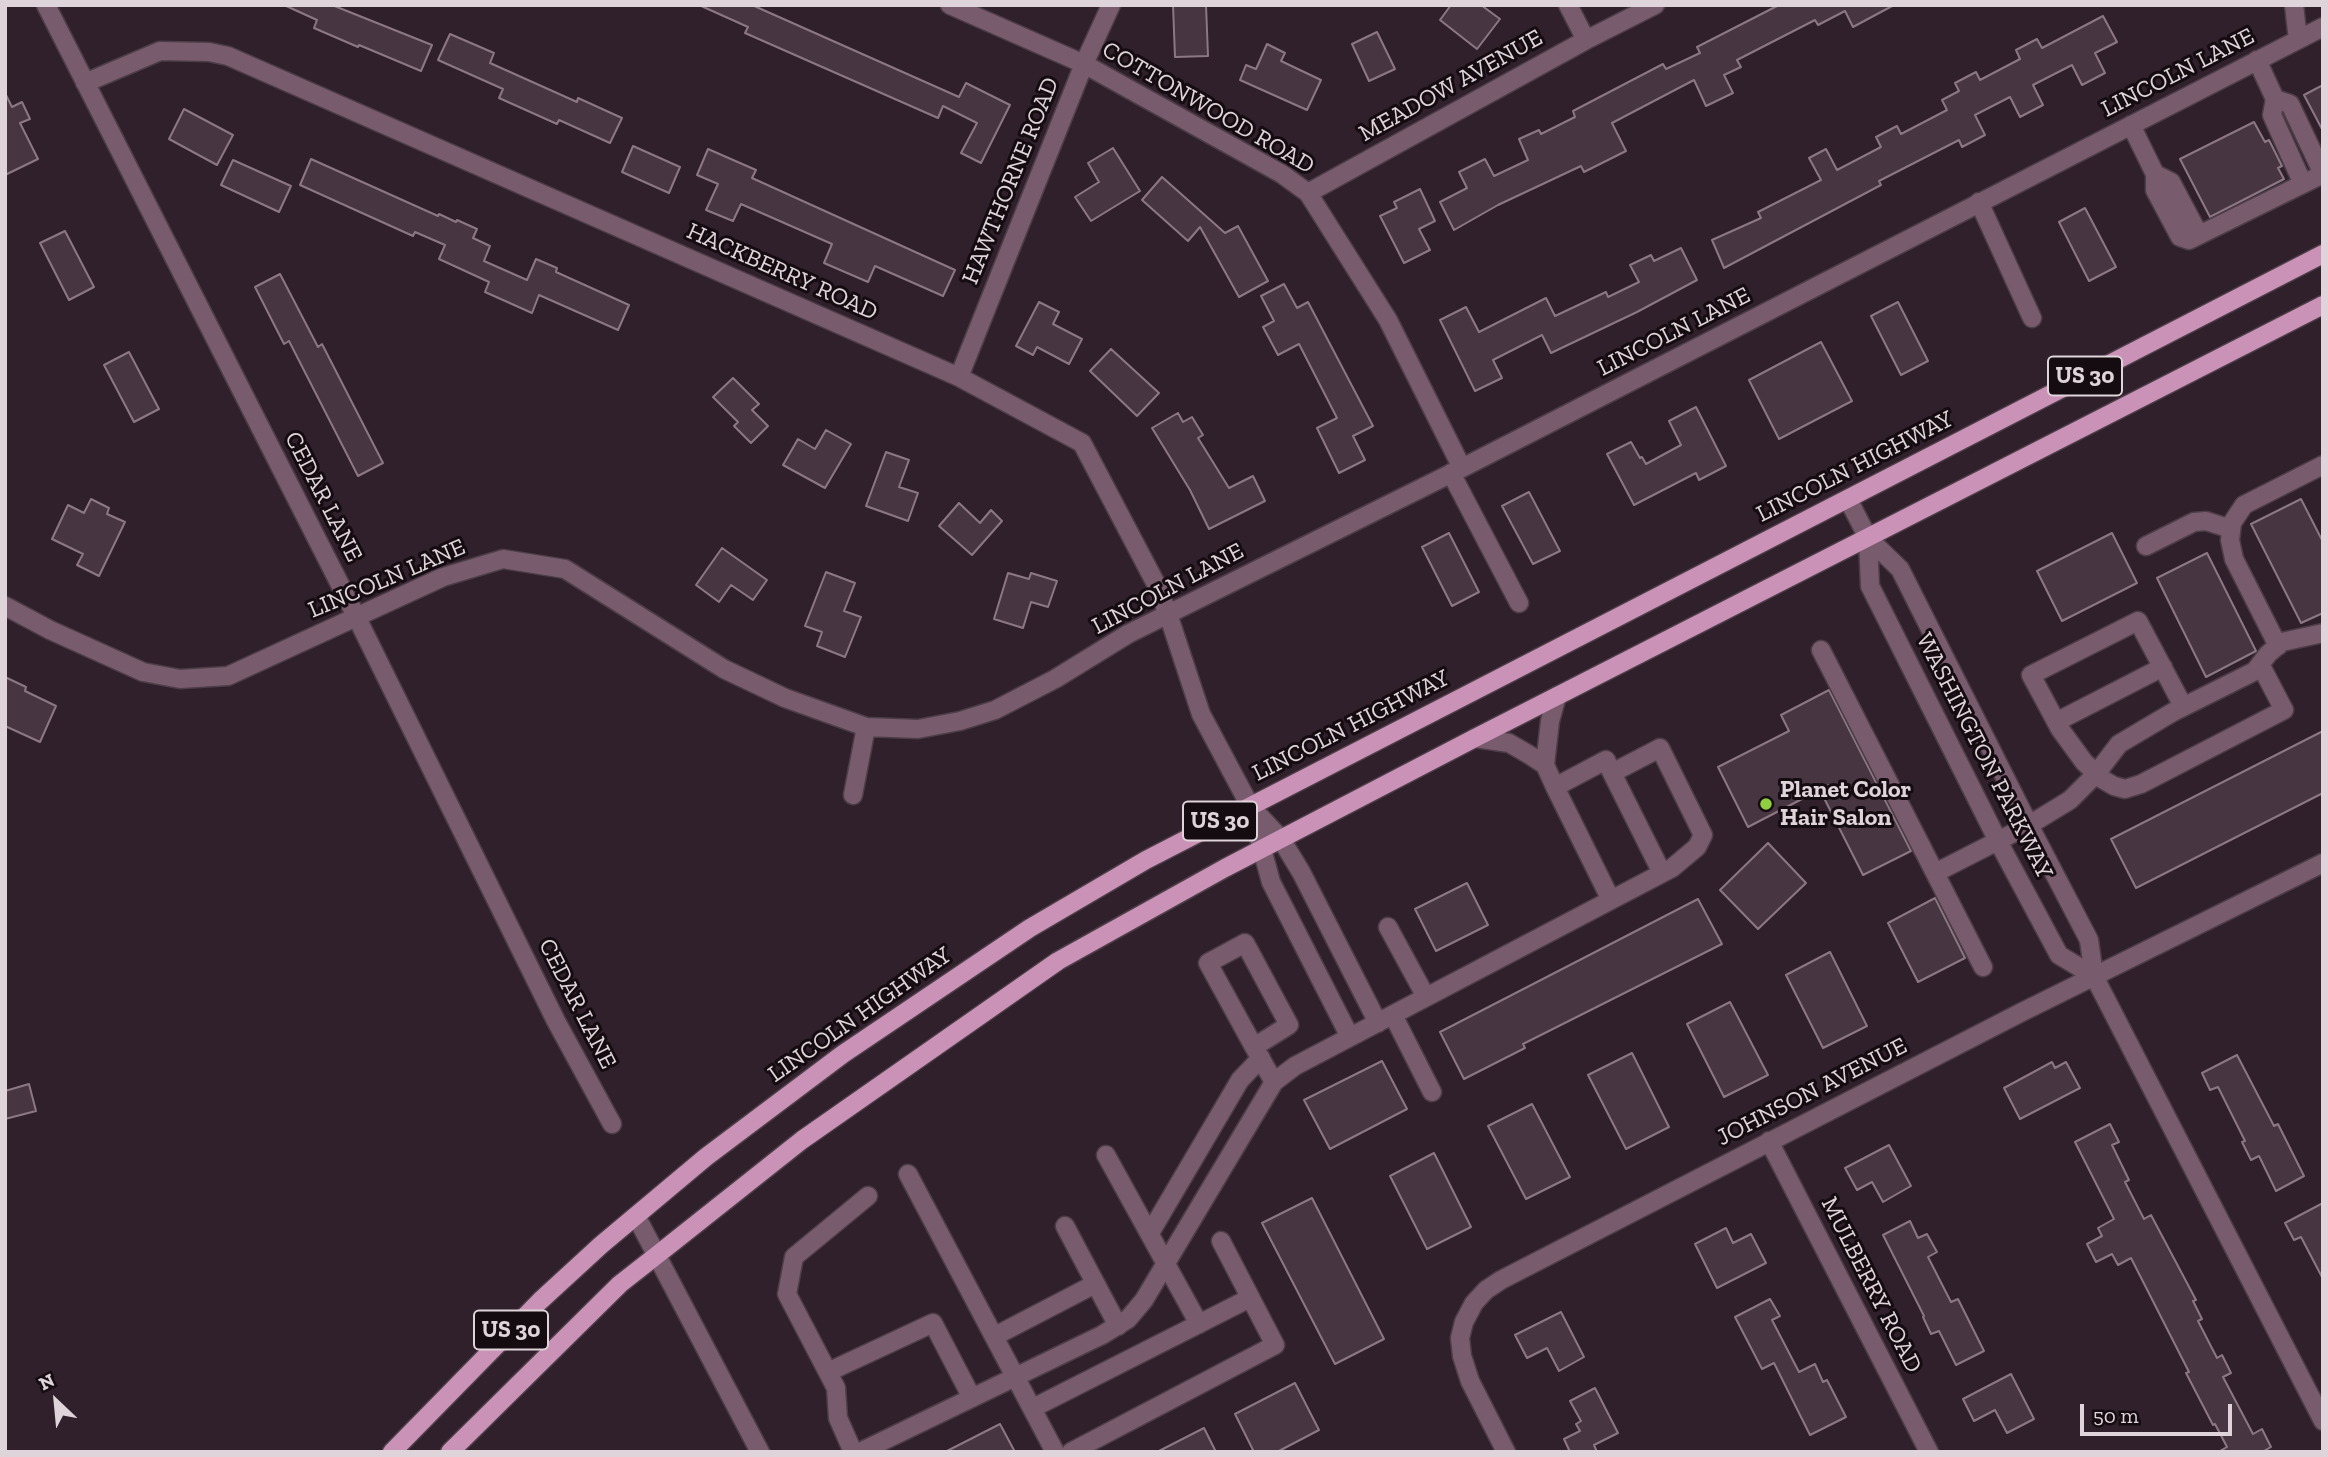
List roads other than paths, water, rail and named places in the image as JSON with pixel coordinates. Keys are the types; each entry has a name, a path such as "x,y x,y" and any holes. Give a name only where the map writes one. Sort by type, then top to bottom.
{"main road":[{"name":"LINCOLN HIGHWAY","path":"392,1452 540,1301 636,1216 774,1104 1018,936 1146,860 2323,254"},
{"name":"US 30","path":"450,1452 611,1293 657,1255 802,1140 1058,961 1262,849 1475,738 2323,305"}],"street":[{"name":"CEDAR LANE","path":"46,5 356,616 556,1021 612,1124"},
{"name":"COTTONWOOD ROAD","path":"950,5 1083,64 1282,174 1308,193 1388,320 1519,603"},
{"name":"HAWTHORNE ROAD","path":"959,377 1083,64 1111,5"},
{"path":"1568,5 1586,40"},
{"name":"MEADOW AVENUE","path":"1308,193 1655,5"},
{"path":"2294,5 2298,40"},
{"name":"LINCOLN LANE","path":"5,606 50,630 143,671 180,679 228,676 443,577 503,559 565,569 724,669 785,698 866,727 918,729 960,721 995,710 1055,679 1128,634 1457,470 2323,27"},
{"name":"HACKBERRY ROAD","path":"85,83 160,51 209,52 228,57 959,377 1082,443 1155,582 1201,714 1250,806"},
{"path":"2257,60 2275,99 2272,116 2303,184"},
{"path":"2131,125 2155,174 2155,190 2180,237 2189,240 2323,174 2290,104 2275,99"},
{"path":"1979,202 2032,318"},
{"path":"2277,646 2234,559 2230,540 2232,523 2244,505 2322,468"},
{"name":"WASHINGTON PARKWAY","path":"1848,499 1868,538 1900,569 2089,940 2094,976 2323,1421"},
{"path":"2146,546 2194,522 2206,521 2231,529"},
{"name":"WASHINGTON PARKWAY","path":"1868,538 1870,586 1998,841 2059,955 2094,976"},
{"path":"2183,706 2138,621 2031,675 2070,746 2096,774 2114,786 2125,789 2141,784 2284,710 2260,664"},
{"path":"1935,873 2029,825 2070,800 2096,774 2119,744 2183,706 2255,671 2282,642 2323,633"},
{"path":"1821,650 1983,967"},
{"path":"2056,722 2163,667"},
{"path":"1557,696 1550,721 1545,765 1611,900"},
{"path":"853,794 866,727"},
{"path":"1475,738 1509,743 1545,765"},
{"path":"860,1452 1128,1319 1144,1300 1273,1082 1295,1066 1662,873 1697,847 1703,835 1660,748 1612,773"},
{"path":"1555,787 1606,760 1662,873"},
{"path":"1250,806 1281,839 1385,1019 1432,1092"},
{"path":"1250,806 1271,882 1350,1037"},
{"name":"JOHNSON AVENUE","path":"1506,1452 1470,1381 1461,1356 1464,1322 1474,1303 1486,1290 2094,976 2323,863"},
{"path":"1388,927 1426,998"},
{"path":"1150,1233 1257,1053 1289,1025 1245,943 1208,963 1257,1053 1273,1082"},
{"name":"MULBERRY ROAD","path":"1769,1142 1929,1452"},
{"path":"1106,1155 1199,1324"},
{"path":"908,1174 1055,1452"},
{"path":"853,1452 838,1418 836,1388 787,1294 794,1257 868,1196"},
{"path":"636,1216 761,1452"},
{"path":"1065,1226 1118,1326"},
{"path":"1071,1452 1275,1345 1221,1241"},
{"path":"995,1336 1095,1284"},
{"path":"1033,1408 1250,1298"},
{"path":"828,1371 933,1323 972,1398"}],"place":[{"name":"Planet Color Hair Salon","path":"1766,804"}]}
